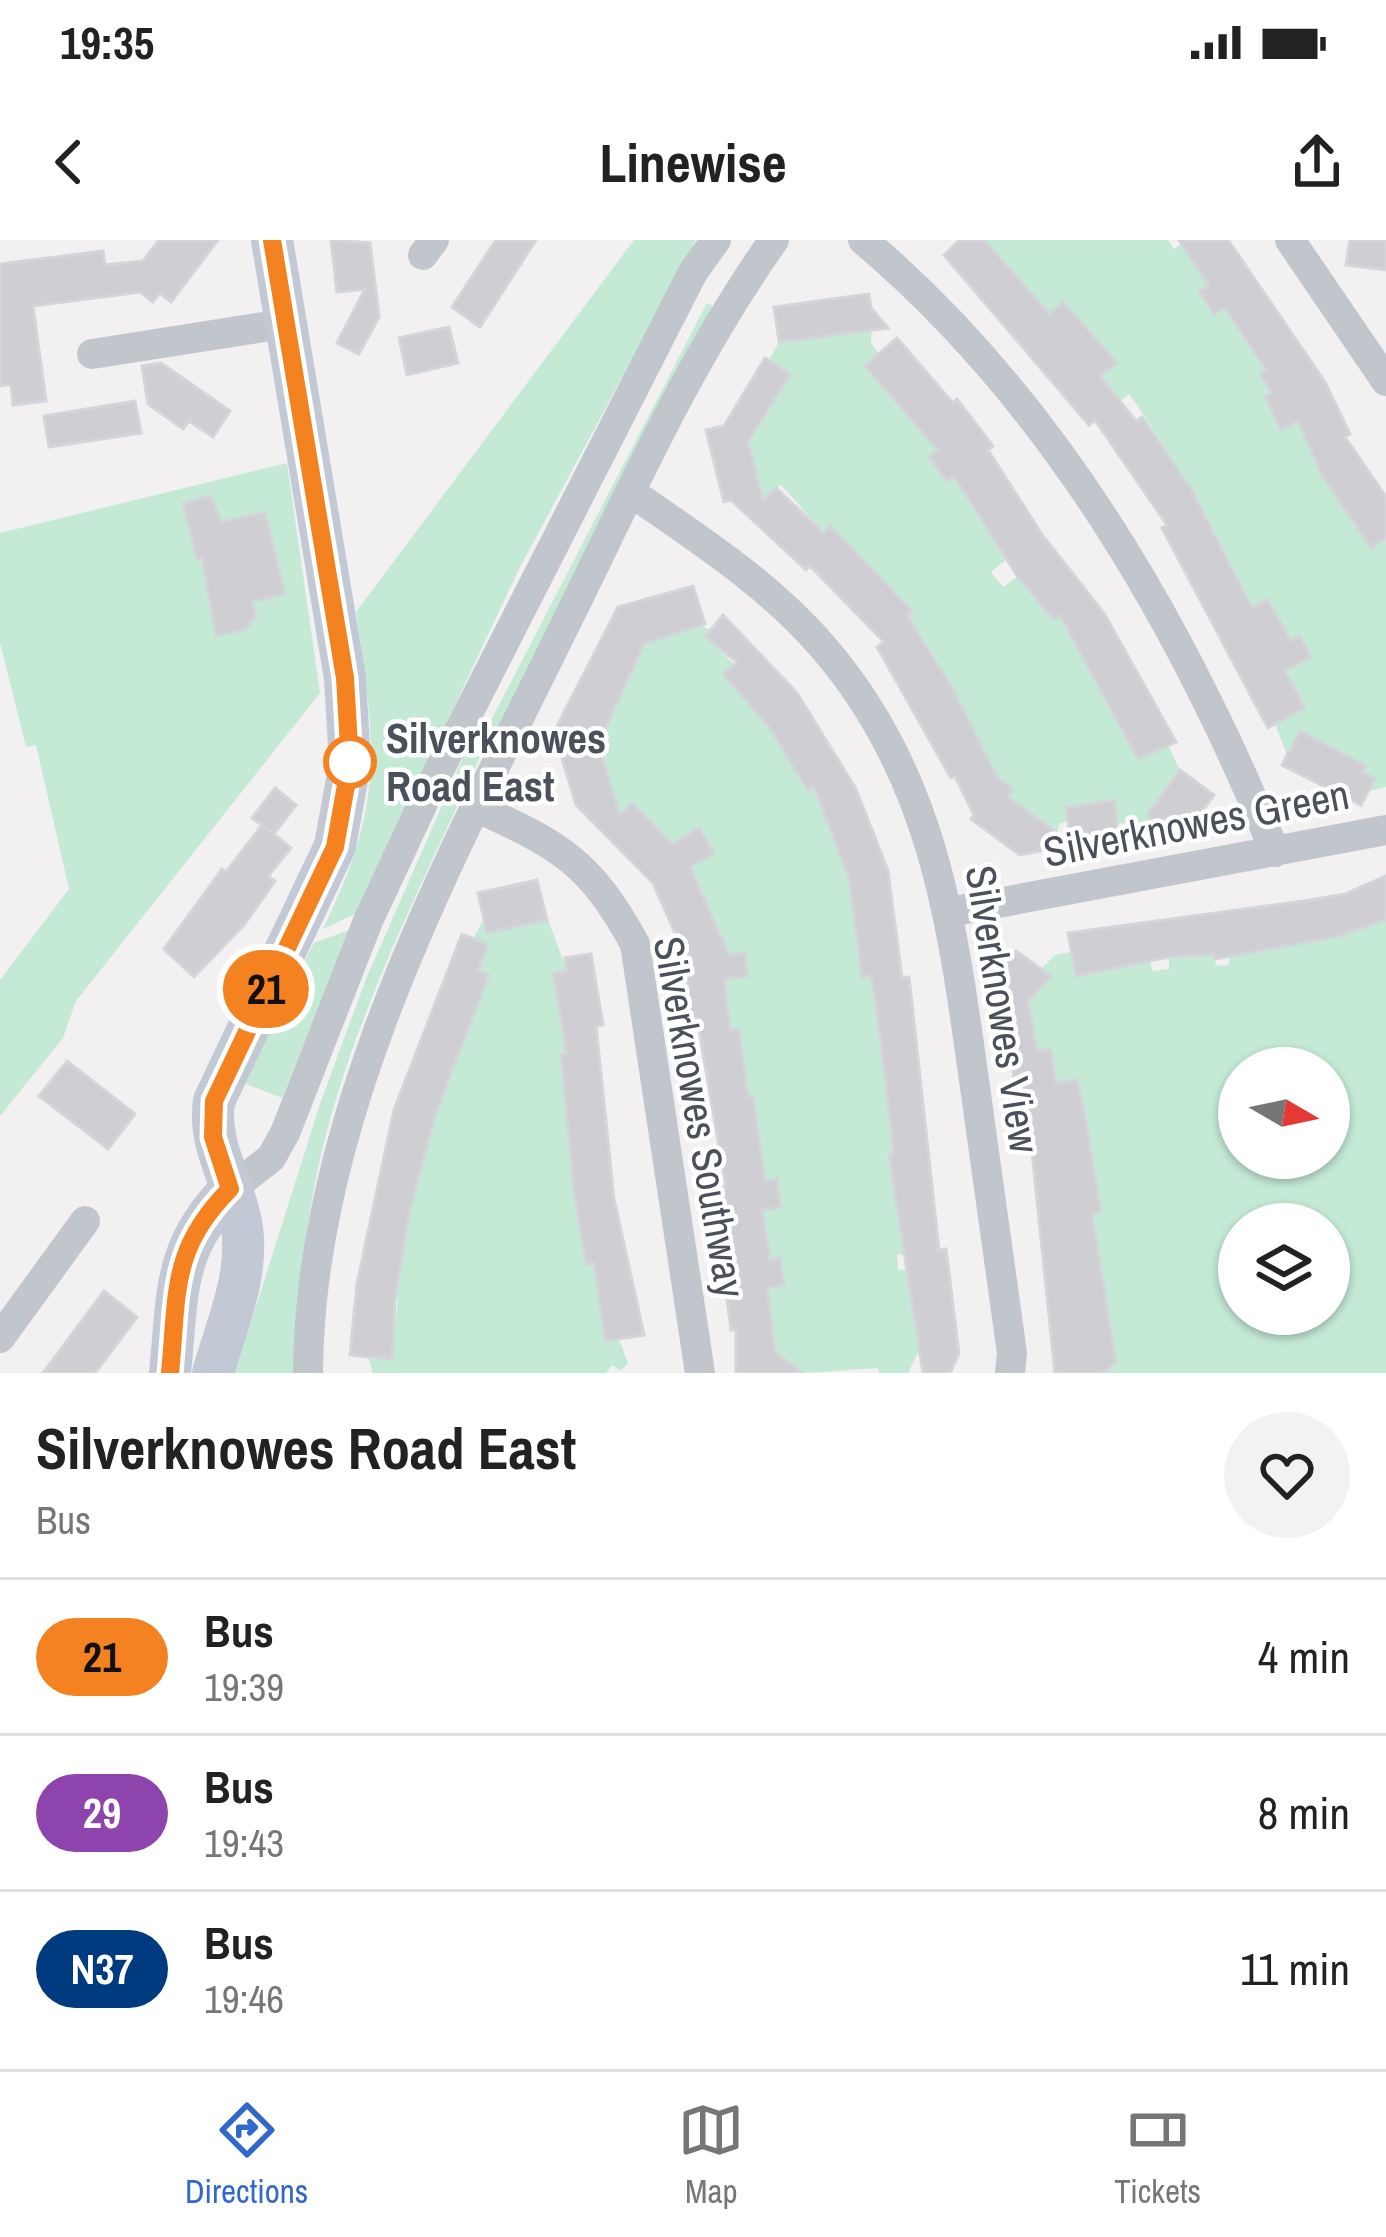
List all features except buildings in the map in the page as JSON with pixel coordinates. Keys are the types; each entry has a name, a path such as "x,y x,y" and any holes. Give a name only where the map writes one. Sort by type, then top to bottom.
{"main road":[{"path":"213,1373 244,1266 242,1225 213,1137 214,1101 335,847 350,763 345,678 272,240"},
{"path":"170,1373 182,1254 204,1215 230,1189"}],"street":[{"path":"230,1189 271,1158 285,1133 368,921 431,786 683,292 716,240"},
{"path":"308,1373 321,1232 347,1125 415,945 631,492 745,280 774,240"},
{"path":"863,240 910,279 1036,424 1141,572 1228,737 1275,852"},
{"path":"1291,240 1386,381"},
{"path":"92,354 283,324"},
{"name":"Silverknowes View","path":"631,492 762,585 824,649 892,752 928,829 950,912 1012,1353 1010,1373"},
{"name":"Silverknowes Southway","path":"478,808 558,845 605,889 635,944 700,1373"},
{"name":"Silverknowes Green","path":"950,912 1386,830"},
{"path":"0,1337 85,1221"}],"green space":[{"path":"634,240 696,240 519,569 357,913 323,929 357,845 370,774 368,701 356,612"},
{"path":"984,240 1168,240 1174,249 1188,240 1186,251 1209,286 1200,292 1214,314 1236,300 1266,370 1260,374 1271,391 1265,397 1281,429 1298,421 1371,547 1386,538 1386,787 1369,791 1375,779 1362,772 1365,767 1300,732 1287,755 1275,724 1304,708 1285,671 1311,657 1300,637 1273,651 1270,643 1286,633 1268,600 1252,608 1191,489 1137,405 1129,394 1120,401 1100,376 1116,362 1100,342 1064,371 1088,331 1064,302 1050,314 1031,292 1008,312 991,291 1013,270"},
{"path":"707,303 717,308 493,743 482,738"},
{"path":"872,317 871,343 879,354 866,367 938,450 930,458 947,481 974,460 967,497 999,547 1018,550 991,572 1003,587 1020,575 1075,604 1111,704 1138,759 1168,745 1180,770 1147,815 1162,826 1117,823 1113,800 1067,808 1068,821 1059,824 1055,848 1043,823 1008,797 984,801 990,764 956,694 919,634 839,535 830,527 824,533 781,485 746,515 739,498 761,492 746,433 790,374 769,360 779,342 855,332"},
{"path":"287,463 320,693 76,1001 63,1038 0,1116 0,980 69,889 36,745 26,747 0,643 0,533"},
{"path":"690,621 711,630 706,637 734,664 724,675 763,720 782,704 776,738 808,791 826,780 862,861 862,976 884,974 872,983 892,1139 912,1151 889,1155 902,1247 923,1245 924,1252 897,1255 898,1270 910,1269 924,1341 908,1373 879,1373 878,1368 804,1373 769,1347 740,1355 736,1332 751,1330 767,1288 784,1285 780,1258 763,1261 767,1243 762,1210 781,1207 776,1179 743,1184 763,1164 753,1097 728,1100 747,1087 739,1029 713,1032 728,1013 724,979 747,975 745,953 705,957 702,936 717,928 692,871 610,824 592,725 621,640"},
{"path":"466,751 480,757 387,961 330,1119 308,1223 296,1373 235,1373 320,1104 366,979"},
{"path":"545,912 567,971 553,974 563,1031 586,1051 561,1056 569,1113 593,1130 567,1134 574,1191 598,1189 607,1261 597,1282 605,1340 619,1339 628,1363 621,1371 612,1365 606,1373 373,1373 368,1357 392,1359 398,1298 368,1295 398,1278 411,1209 388,1188 414,1194 431,1130 405,1123 488,975 478,971 488,945 473,939 484,919 488,933 546,920"},
{"path":"1386,920 1386,1373 1098,1373 1116,1362 1114,1350 1094,1347 1113,1343 1110,1321 1091,1323 1082,1215 1101,1212 1097,1191 1051,1050 1037,1051 1033,1028 1007,1024 1050,976 1042,968 1055,955 1072,952 1076,976 1133,965 1130,945 1147,944 1152,971 1169,969 1169,958 1214,954 1216,966 1229,965 1228,937 1242,954 1330,938"},
{"path":"349,930 282,1098 241,1082 314,943"}],"bus line":[{"name":"21","path":"170,1373 182,1254 204,1215 230,1189 213,1137 214,1101 335,847 350,763 345,678 272,240"}],"place":[{"name":"Silverknowes Road East","path":"350,762"}]}
